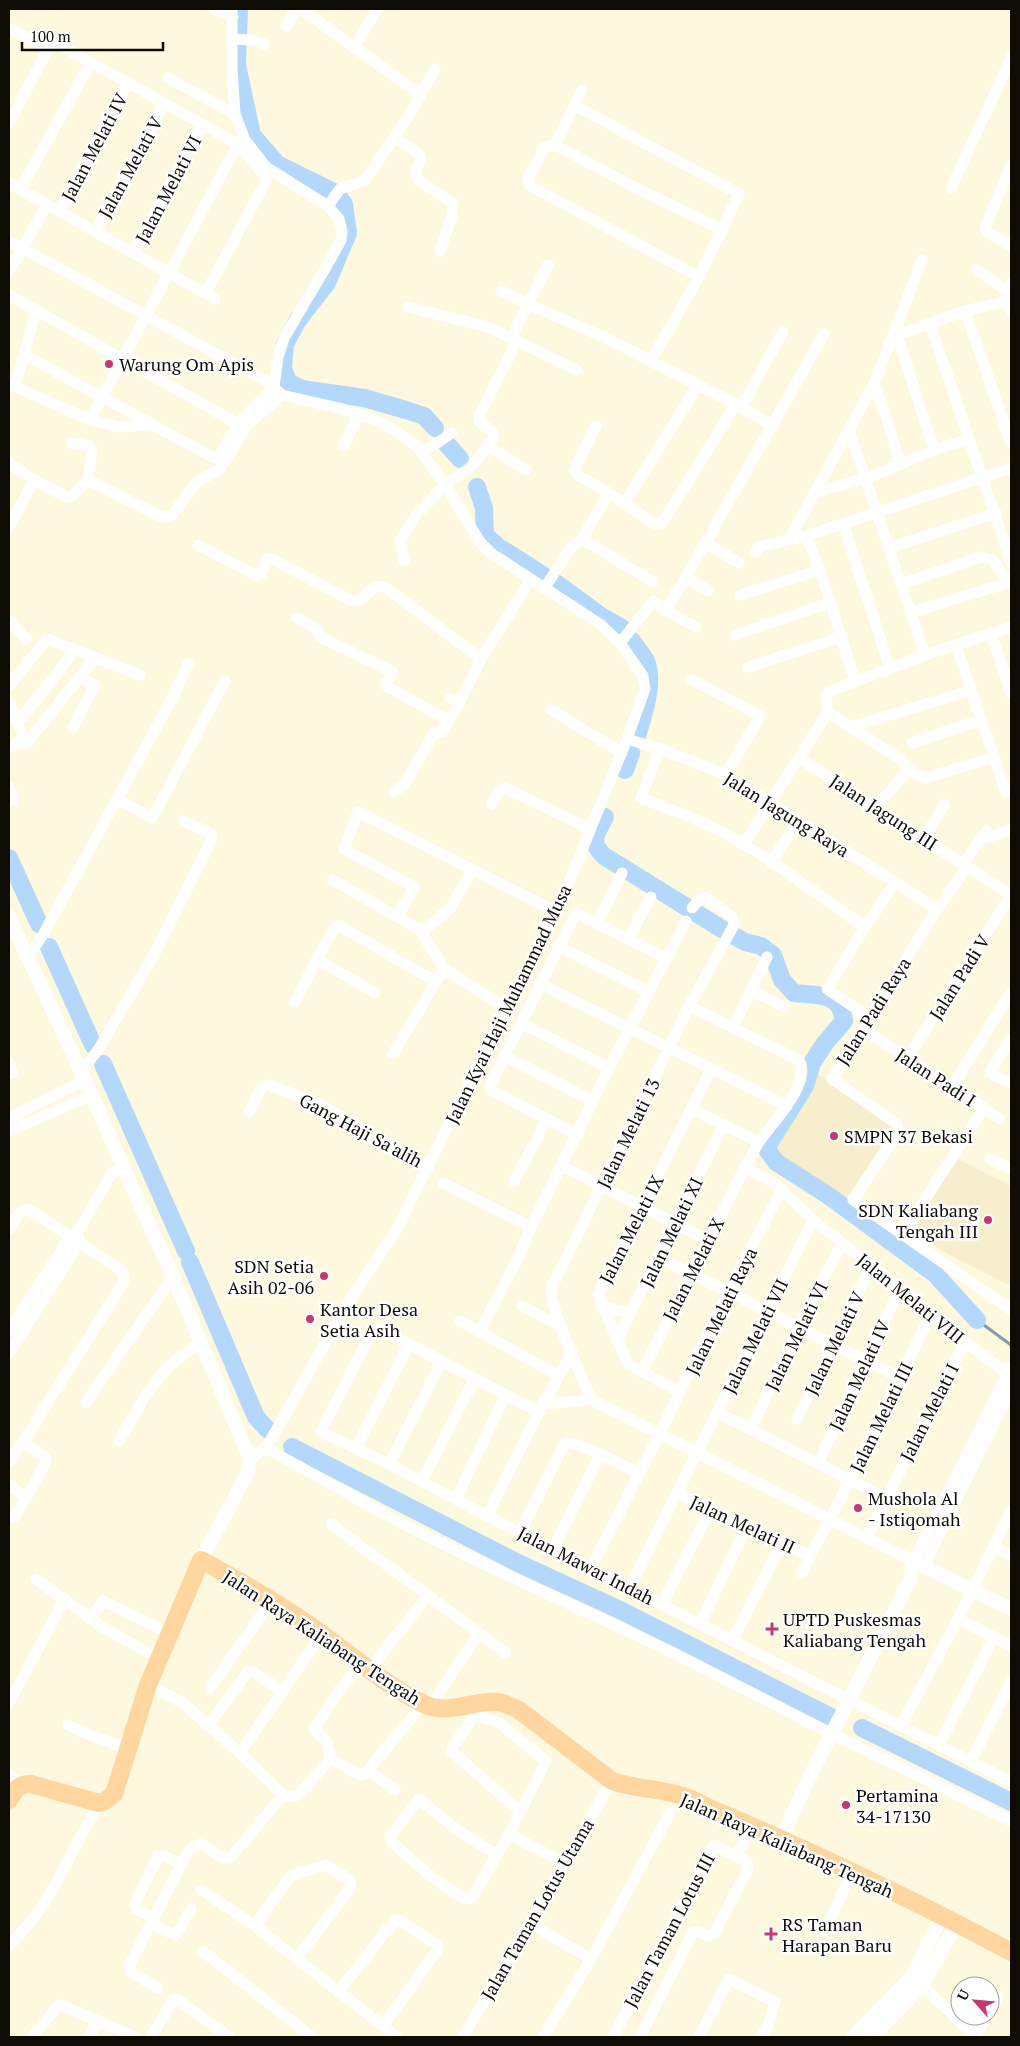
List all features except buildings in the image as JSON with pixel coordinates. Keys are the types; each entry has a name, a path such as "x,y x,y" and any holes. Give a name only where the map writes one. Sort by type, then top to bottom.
{"main road":[{"name":"Jalan Raya Kaliabang Tengah","path":"201,1560 272,1600 322,1634 365,1667 426,1705 436,1708 498,1702 519,1710 612,1781 681,1796 782,1838 1011,1952"},
{"path":"9,1800 18,1786 24,1784 31,1784 98,1803 105,1801 114,1794 158,1658 201,1560"}],"street":[{"path":"88,480 162,517 170,517 196,483 219,469 247,425 278,391 278,357 284,338 341,240 342,232 333,198 266,167 245,140 234,114 237,39 232,13 215,9"},
{"path":"283,9 297,11 331,29 354,48 420,95"},
{"path":"354,48 377,9"},
{"path":"286,26 297,11"},
{"path":"9,30 48,49"},
{"path":"237,39 264,44"},
{"path":"9,123 48,49 55,44 60,44 238,144 265,176 266,182 210,296 9,183"},
{"path":"951,188 1008,76 1011,58"},
{"path":"20,190 91,62"},
{"path":"333,198 365,180 395,138 435,70"},
{"path":"168,78 234,114"},
{"name":"Jalan Melati IV","path":"59,211 128,82"},
{"path":"555,145 582,90"},
{"name":"Jalan Melati V","path":"95,231 164,104"},
{"path":"574,105 739,193 699,277 651,360"},
{"name":"Jalan Melati VI","path":"133,253 202,125"},
{"path":"395,138 419,154 421,158 416,172 418,180 453,203 452,215 440,251"},
{"path":"90,420 238,144"},
{"path":"699,277 529,185 529,176 545,147 555,145 644,192 723,230"},
{"path":"1011,165 985,228 987,232 1011,246"},
{"path":"9,272 47,205"},
{"name":"Jalan Kyai Haji Muhammad Musa","path":"9,240 278,391 358,414 395,430 412,442 422,453 480,542 491,553 530,580 600,624 620,643 643,676 645,682 645,689 622,753 557,912 506,1008 398,1227 348,1303 268,1444"},
{"path":"790,538 874,384 896,333 922,260"},
{"path":"404,562 400,544 402,536 416,515 445,486 471,467 488,446 494,433 478,422 479,416 514,340 528,304 548,265"},
{"path":"976,270 1009,297"},
{"path":"501,291 651,360 773,426"},
{"path":"9,296 238,424"},
{"path":"896,333 930,324 1009,297"},
{"path":"408,307 488,327 578,370"},
{"path":"965,311 1011,443"},
{"path":"36,312 25,355 12,385 90,420 119,427 153,426"},
{"path":"930,324 996,513 1011,562"},
{"path":"596,426 574,470 577,474 655,524 662,523 738,406 783,332"},
{"path":"896,333 934,450"},
{"path":"665,610 706,543 824,334"},
{"path":"25,355 214,458 221,453 238,424 278,391"},
{"path":"874,384 900,465"},
{"path":"624,504 698,385"},
{"path":"344,446 358,414"},
{"path":"849,430 925,655"},
{"path":"422,453 452,433"},
{"path":"815,493 865,478 934,450 969,439"},
{"path":"9,463 34,480 70,497 88,480 92,450 89,446 72,442"},
{"path":"488,446 526,470"},
{"path":"756,552 758,547 790,538 806,536 876,511 1011,468"},
{"path":"9,527 34,480"},
{"path":"544,588 570,548 582,539 609,493"},
{"path":"889,548 996,513"},
{"path":"843,523 890,669"},
{"path":"806,536 820,570 855,681"},
{"path":"582,539 653,582"},
{"path":"706,543 739,563"},
{"path":"198,545 257,576 260,574 267,559 270,558 352,601 361,599 376,586 385,587 482,659"},
{"path":"901,584 981,556 994,560 1009,582 912,612"},
{"path":"740,595 820,570"},
{"path":"686,577 708,591"},
{"path":"394,792 405,783 434,733 442,732 454,700 482,659 530,580"},
{"path":"620,643 653,601 696,627"},
{"path":"734,635 830,603"},
{"path":"297,618 317,629 320,636 393,672 386,683 388,687 448,720"},
{"path":"9,620 26,639"},
{"path":"744,844 828,712 826,697 828,692 925,655 1011,627"},
{"path":"991,634 1011,693"},
{"path":"748,667 842,637"},
{"path":"9,686 48,639 140,675"},
{"path":"956,645 1006,792 1011,792"},
{"path":"18,723 75,650"},
{"path":"9,701 26,744 95,658"},
{"path":"28,958 44,933 175,693 188,664"},
{"path":"73,727 95,685 80,677"},
{"path":"692,680 759,715 759,719 725,774"},
{"path":"116,800 152,818 225,681"},
{"path":"850,727 972,690"},
{"path":"550,709 622,753"},
{"path":"828,712 900,759 917,775 926,778 994,756"},
{"path":"912,743 980,720"},
{"path":"9,748 24,739"},
{"name":"Jalan Jagung Raya","path":"627,739 660,749 725,774 937,909"},
{"path":"660,749 641,798 702,822 744,844 865,927"},
{"name":"Jalan Jagung III","path":"800,758 877,806 965,867 1011,895"},
{"path":"877,806 905,774 908,767"},
{"path":"9,787 14,801"},
{"path":"492,804 498,792 505,788 590,829"},
{"path":"924,838 944,805"},
{"path":"397,917 414,888 344,849 358,812 557,912"},
{"path":"771,863 798,820"},
{"path":"9,1118 27,1109 86,1071 154,955 211,841 212,836 208,832 183,821"},
{"name":"Jalan Padi Raya","path":"1011,830 984,834 832,1079 897,1124 898,1127 898,1132 854,1200 1011,1310"},
{"path":"420,930 426,929 451,907 472,870"},
{"path":"597,924 622,874"},
{"path":"333,880 420,930 446,969 506,1008"},
{"path":"870,1018 827,989 895,883"},
{"name":"Jalan Padi V","path":"907,1059 1011,895"},
{"path":"628,939 651,897"},
{"name":"Jalan Melati 13","path":"592,1400 562,1327 552,1299 551,1290 689,1006 731,930 734,920 732,916 708,899 701,898 692,908"},
{"path":"578,1135 491,1090 490,1084 558,946 575,913 666,958"},
{"path":"9,916 28,958 86,1071 92,1095 174,1276 250,1458 247,1474 201,1560"},
{"path":"479,1332 516,1262 531,1227 578,1135 609,1068 686,921"},
{"path":"296,1002 334,927 338,926 436,982"},
{"path":"558,946 649,992"},
{"path":"689,1006 733,1028 767,957"},
{"path":"317,959 375,993"},
{"path":"394,1054 436,982 446,969"},
{"path":"540,984 629,1030 787,1106"},
{"path":"751,990 784,1007"},
{"path":"952,1087 1011,992"},
{"path":"521,1023 609,1068"},
{"name":"Jalan Melati X","path":"642,1372 745,1167 759,1142 787,1106 801,1074 801,1063 799,1060 733,1028"},
{"name":"Jalan Padi I","path":"863,1029 984,1108 903,1234"},
{"path":"1011,1040 990,1069 991,1074 1011,1083"},
{"path":"504,1056 593,1101"},
{"name":"Jalan Melati IX","path":"680,1392 628,1364 602,1307 598,1293 711,1069"},
{"name":"Gang Haji Sa'alih","path":"249,1112 262,1087 268,1085 318,1103 429,1167"},
{"path":"9,1131 92,1095"},
{"path":"984,1108 1000,1119"},
{"path":"27,1109 31,1121"},
{"path":"691,1109 759,1142"},
{"path":"514,1182 547,1119"},
{"name":"Jalan Melati XI","path":"617,1340 724,1124"},
{"path":"990,1159 1011,1169"},
{"path":"562,1166 708,1240"},
{"name":"Jalan Melati VIII","path":"745,1167 782,1189 813,1220 965,1342 1010,1372"},
{"path":"9,1354 12,1340 76,1238 112,1173 124,1169"},
{"path":"443,1183 531,1227"},
{"name":"Jalan Melati Raya","path":"591,1568 660,1433 729,1290 782,1189"},
{"path":"9,1229 20,1212 28,1209 76,1238 121,1270 124,1276 123,1283 9,1462"},
{"name":"Jalan Melati VII","path":"697,1453 813,1220"},
{"path":"9,1331 76,1238"},
{"name":"Jalan Melati VI","path":"751,1430 799,1326 842,1243"},
{"path":"658,1258 729,1290 865,1361 900,1377"},
{"name":"Jalan Melati V","path":"797,1419 871,1266"},
{"path":"86,1402 174,1276"},
{"name":"Jalan Melati IV","path":"818,1463 900,1288"},
{"path":"522,1306 562,1327"},
{"path":"602,1307 630,1313"},
{"name":"Jalan Melati III","path":"830,1519 931,1314"},
{"path":"460,1321 558,1376"},
{"name":"Jalan Mawar Indah","path":"409,1344 380,1329 376,1328 371,1332 320,1432 390,1464 487,1516 630,1587 848,1705"},
{"path":"119,1441 145,1396 167,1368 200,1342"},
{"name":"Jalan Melati I","path":"867,1537 965,1342"},
{"path":"356,1448 409,1344 506,1394 541,1408 592,1400 1011,1608"},
{"path":"487,1516 541,1408 572,1352"},
{"path":"390,1464 442,1361"},
{"path":"782,1838 808,1780 919,1563 1010,1372"},
{"path":"422,1481 474,1378"},
{"path":"962,1475 1011,1389"},
{"path":"456,1499 506,1394"},
{"path":"718,1413 886,1498"},
{"path":"14,1518 47,1459 23,1442"},
{"path":"520,1532 565,1443 571,1443 638,1473"},
{"path":"250,1458 268,1444 383,1513 479,1562 670,1651 1011,1821"},
{"name":"Jalan Melati II","path":"697,1453 677,1493 711,1508 746,1528 810,1556 830,1519"},
{"path":"553,1549 600,1455"},
{"path":"9,1484 26,1498"},
{"path":"630,1587 677,1493"},
{"path":"662,1604 711,1508"},
{"path":"900,1726 958,1619 1011,1511"},
{"path":"331,1524 506,1654"},
{"path":"700,1624 746,1528"},
{"path":"732,1641 782,1543"},
{"path":"994,1547 1011,1556"},
{"path":"802,1573 810,1556"},
{"path":"36,1579 90,1619 118,1637 158,1658"},
{"path":"428,1595 365,1667 340,1689 314,1728 327,1742 331,1759 360,1775 365,1774 426,1705 479,1633"},
{"path":"9,1703 65,1599"},
{"path":"210,1688 272,1600"},
{"path":"90,1619 103,1601 169,1633"},
{"path":"958,1619 1011,1646"},
{"path":"240,1753 322,1634"},
{"path":"939,1746 994,1637"},
{"path":"208,1725 248,1671 282,1691"},
{"path":"971,1761 1011,1682"},
{"path":"148,1685 184,1703 283,1795 291,1797 298,1795 331,1759"},
{"path":"848,1705 900,1726 1011,1783"},
{"path":"848,1705 1011,1783"},
{"path":"497,1855 456,1829 420,1800 390,1836 391,1841 418,1866 448,1889 469,1900 472,1898 497,1855 509,1834 546,1764 545,1760 498,1722 477,1715 473,1717 452,1747 452,1752 520,1811"},
{"path":"68,1725 129,1749"},
{"path":"368,1770 395,1790"},
{"path":"9,1774 24,1784"},
{"name":"Jalan Taman Lotus Utama","path":"463,2037 612,1781"},
{"path":"158,1988 130,1970 130,1964 187,1853 194,1845 198,1844 203,1845 222,1858 232,1858 283,1795"},
{"path":"9,1946 35,1917 50,1894 98,1803"},
{"path":"543,2037 591,1959 670,1812"},
{"path":"640,2037 693,1932 697,1931 708,1936 714,1934 748,1868 746,1861 737,1856 751,1826"},
{"path":"509,1834 564,1863"},
{"name":"Jalan Taman Lotus III","path":"613,2037 713,1846 737,1856"},
{"path":"181,1864 164,1856 158,1856 135,1904 137,1910 176,1935 191,1909"},
{"path":"255,1926 291,1876 326,1865 351,1881 350,1889 296,1959"},
{"path":"825,1932 852,1872"},
{"path":"201,1890 255,1926 395,2037"},
{"path":"338,1992 395,1920 399,1920 437,1945 438,1949 383,2026"},
{"path":"872,2037 917,1981 950,1920"},
{"path":"529,1923 591,1959"},
{"path":"204,1952 312,2037"},
{"path":"700,2037 726,1981 729,1979 775,2002 768,2026 760,2037"},
{"path":"917,1981 975,2036"},
{"path":"853,2037 917,1981"},
{"path":"150,2037 175,2000 229,2037"},
{"path":"32,2037 58,2006 61,2005 135,2037"},
{"path":"89,2037 98,2021"},
{"path":"208,2037 214,2026"}],"shaded area":[{"name":"SMPN 37 Bekasi","path":"818,1074 894,1127 846,1199 785,1159 775,1144"},
{"path":"954,1157 1011,1186 1011,1286 948,1254 912,1232"}],"waterway":[{"path":"239,9 237,65 252,135 277,164 336,193 344,204 348,233 327,283 298,320 285,344 283,368 288,382 302,389 364,398 406,410 424,416 435,428"},
{"path":"446,443 460,459"},
{"path":"477,487 484,508 485,535 497,546 543,575"},
{"path":"556,583 601,616 622,628"},
{"path":"632,641 646,661 649,679 647,699 637,737"},
{"path":"625,770 631,753"},
{"path":"605,817 597,832 595,841 596,846 604,856 722,929 745,942 761,946 773,955 782,980 794,993 819,995 838,1004 844,1021 825,1043 812,1063 805,1086 766,1148 776,1162 829,1196 935,1274 977,1320"},
{"path":"9,858 39,924"},
{"path":"49,947 93,1045"},
{"path":"103,1064 186,1251"},
{"path":"190,1262 256,1417 268,1430"},
{"path":"977,1320 1011,1345"},
{"path":"292,1447 518,1563 622,1611 835,1719"},
{"path":"862,1728 1011,1802"}],"place":[{"name":"Warung Om Apis","path":"109,364"},
{"name":"SMPN 37 Bekasi","path":"834,1136"},
{"name":"SDN Kaliabang Tengah III","path":"988,1220"},
{"name":"SDN Setia Asih 02-06","path":"324,1276"},
{"name":"Kantor Desa Setia Asih","path":"310,1319"},
{"name":"Mushola Al - Istiqomah","path":"858,1508"},
{"name":"UPTD Puskesmas Kaliabang Tengah","path":"772,1629"},
{"name":"Pertamina 34-17130","path":"846,1805"},
{"name":"RS Taman Harapan Baru","path":"771,1934"}]}
